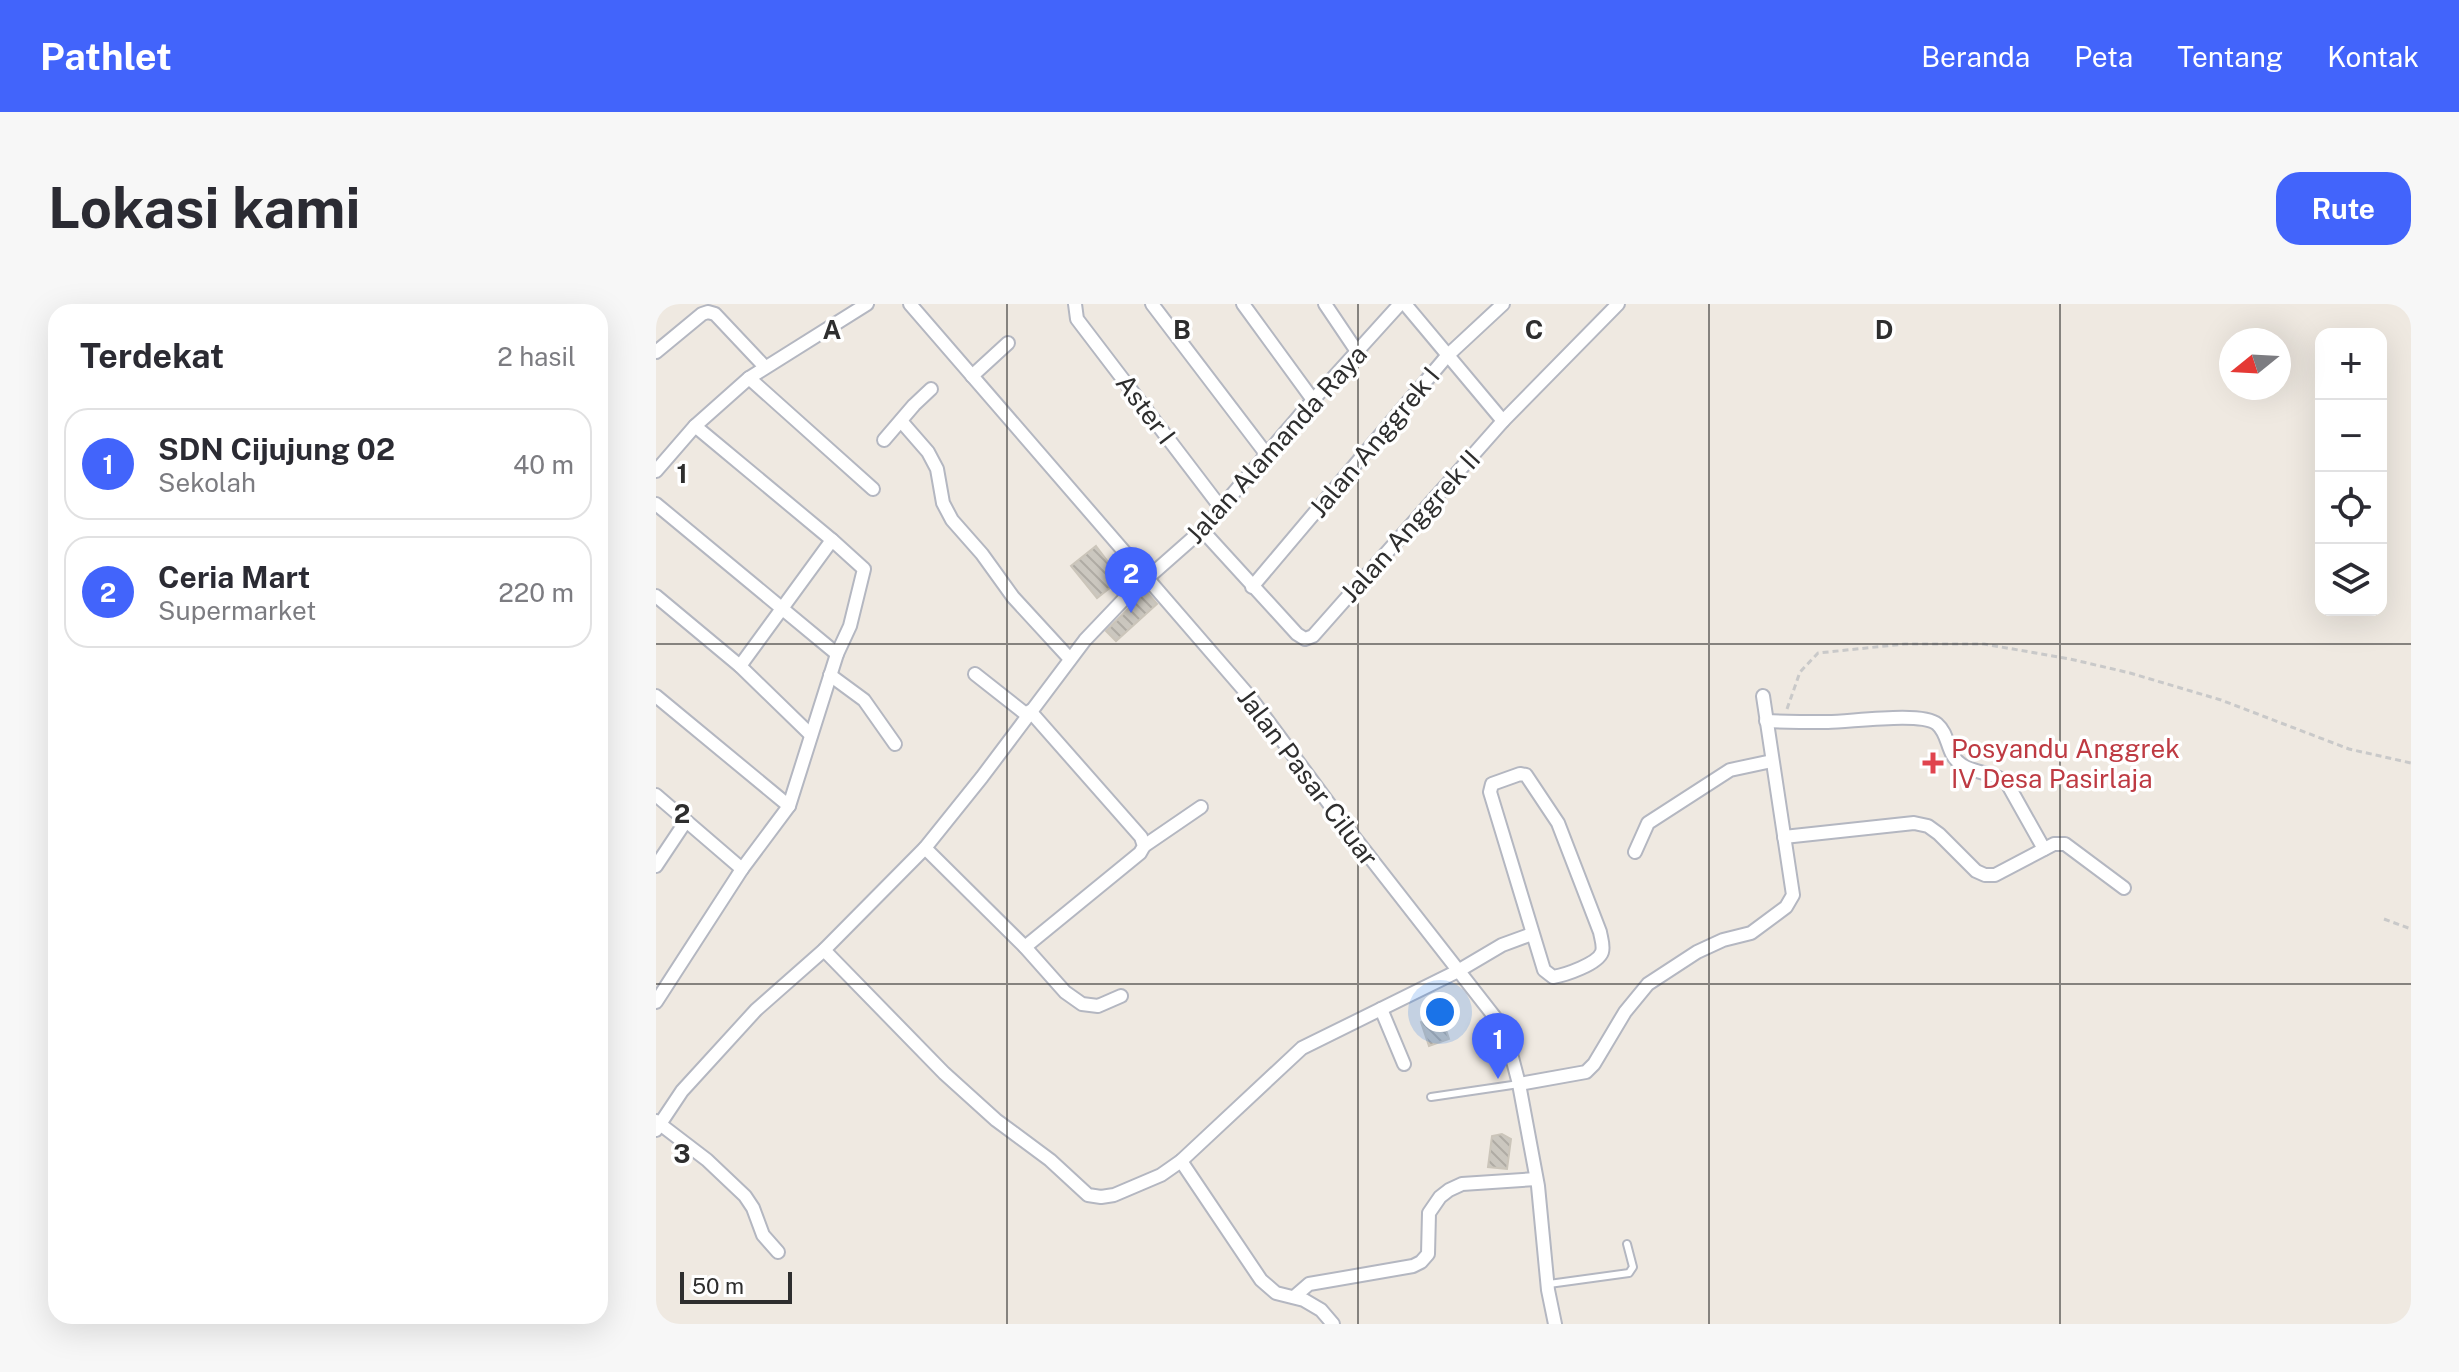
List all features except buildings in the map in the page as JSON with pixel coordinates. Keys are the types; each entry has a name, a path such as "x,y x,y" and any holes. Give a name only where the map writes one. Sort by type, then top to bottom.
{"street":[{"path":"656,471 695,426 749,378 867,304"},
{"name":"Jalan Pasar Ciluar","path":"910,304 1250,697 1347,828 1497,1020 1508,1042 1519,1084 1536,1179 1547,1284 1555,1324"},
{"path":"1152,304 1267,455"},
{"path":"1243,304 1313,400"},
{"path":"1325,304 1358,353"},
{"path":"1403,304 1503,421"},
{"name":"Jalan Alamanda Raya","path":"658,1125 682,1091 756,1010 824,950 925,848 1070,659 1126,597 1202,530 1313,400 1403,304"},
{"name":"Jalan Anggrek I","path":"1252,587 1447,356 1503,304"},
{"name":"Jalan Anggrek II","path":"1202,530 1297,634 1305,639 1313,636 1503,421 1618,304"},
{"name":"Aster I","path":"1075,306 1077,319 1221,508"},
{"path":"656,352 708,312 715,314 765,367"},
{"path":"972,376 1008,343"},
{"path":"749,378 873,489"},
{"path":"884,440 931,389"},
{"path":"901,421 928,452 937,469 943,503 952,520 982,554 1013,597 1070,659"},
{"path":"656,1002 742,869 789,806 837,654 850,626 864,569 695,426"},
{"path":"656,504 837,654"},
{"path":"740,666 832,540"},
{"path":"656,596 740,666 811,735"},
{"path":"975,674 1029,713 1141,837 1144,846"},
{"path":"830,675 864,700 895,744"},
{"path":"656,696 789,806"},
{"path":"1519,1084 1586,1072 1625,1012 1648,984 1697,952 1723,940 1751,933 1786,907 1793,895 1763,696"},
{"path":"1766,721 1863,721 1895,717 1923,718 1935,722 1951,755 1963,766 2000,777 2007,783 2044,849"},
{"path":"1635,852 1648,823 1730,770 1772,761"},
{"path":"1524,774 1558,823 1600,932 1603,948 1596,961 1553,977 1544,970 1532,934 1489,788 1492,784 1524,774"},
{"path":"656,795 742,869"},
{"path":"1025,947 1140,853 1144,846 1201,807"},
{"path":"656,866 686,821"},
{"path":"1784,837 1914,823 1928,826 1939,834 1976,871 1985,875 1995,875 2054,844 2065,844 2124,888"},
{"path":"925,848 1025,947 1065,992 1082,1004 1098,1006 1121,996"},
{"path":"824,950 944,1073 996,1120 1050,1160 1088,1195 1101,1197 1114,1195 1161,1175 1181,1161 1302,1048 1458,971 1502,945 1532,934"},
{"path":"1381,1009 1404,1064"},
{"path":"658,1125 707,1160 745,1196 763,1235 778,1252"},
{"path":"1181,1161 1261,1280 1276,1293 1304,1300 1321,1310 1333,1324"},
{"path":"1294,1297 1309,1284 1421,1262 1428,1254 1429,1213 1449,1190 1462,1184 1536,1179"}],"lane":[{"path":"1431,1097 1519,1084"},
{"path":"1547,1284 1629,1273 1633,1267 1627,1244"}],"path":[{"path":"1784,722 1800,672 1818,653 1905,644 1984,644 2130,673 2221,700 2349,749 2411,763"},
{"path":"2384,919 2411,929"}],"place":[{"name":"Ceria Mart","path":"1131,613"},
{"name":"Posyandu Anggrek IV Desa Pasirlaja","path":"1933,763"},
{"name":"SDN Cijujung 02","path":"1498,1079"}]}
